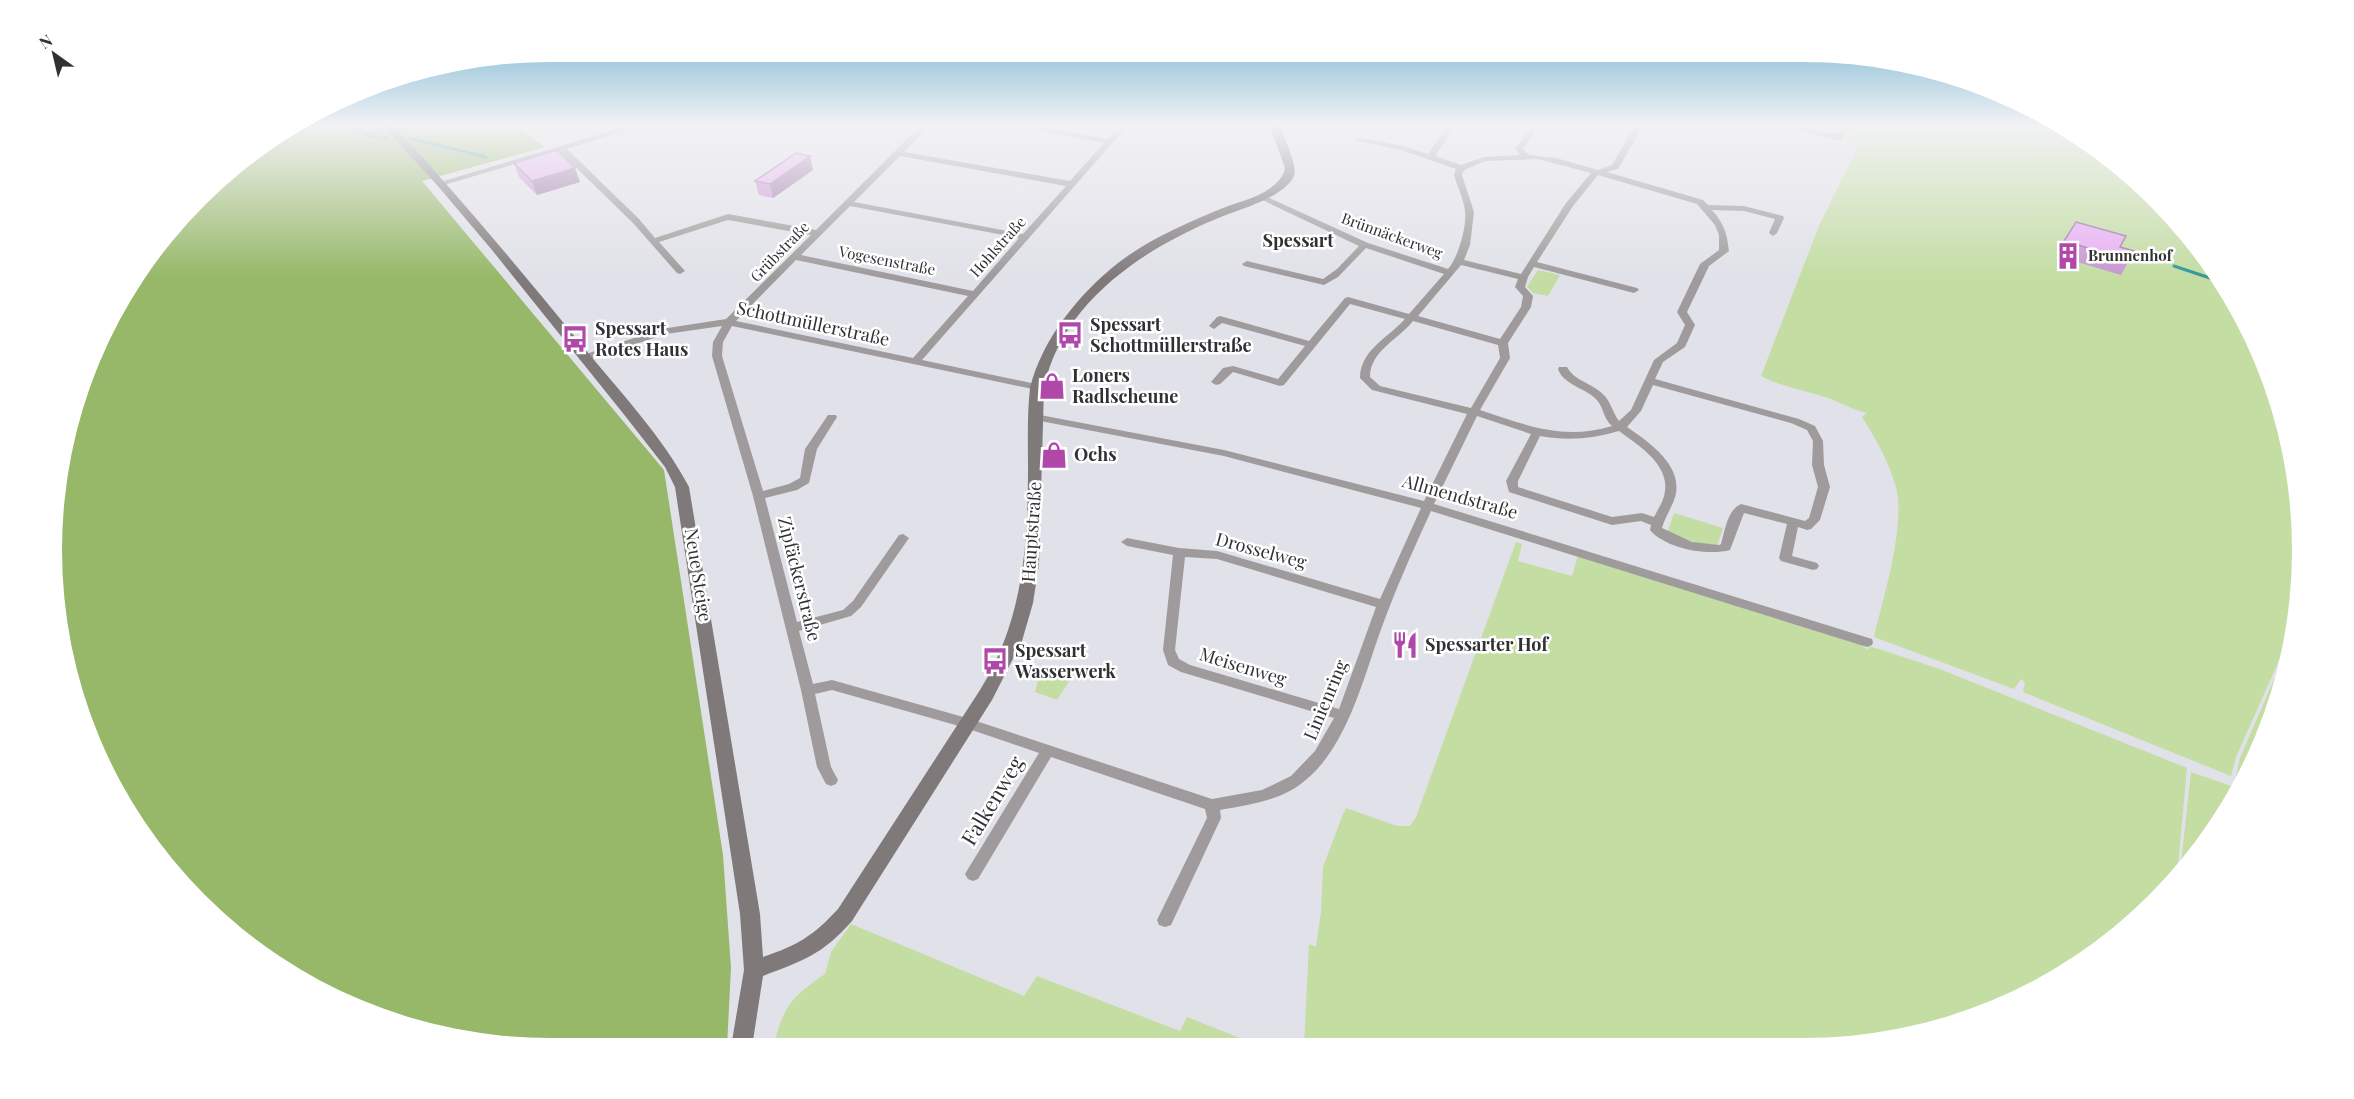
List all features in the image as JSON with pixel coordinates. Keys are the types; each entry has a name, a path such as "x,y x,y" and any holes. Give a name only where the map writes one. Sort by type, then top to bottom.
{"main road":[{"name":"Neue Steige","path":"434,175 671,466 682,487 750,914 754,970 743,1038"},
{"name":"Hauptstraße","path":"754,970 797,954 824,938 845,915 967,723 1014,642 1027,597 1034,540 1037,387 1047,357 1062,330 1080,304 1102,281 1144,250 1194,224 1260,197 1281,186 1289,175"}],"street":[{"path":"441,183 468,175"},
{"path":"588,175 654,241 680,271"},
{"name":"Grübstraße","path":"729,322 874,175"},
{"path":"1021,175 1070,184"},
{"name":"Hohlstraße","path":"915,362 1027,237 1078,175"},
{"path":"1458,175 1470,212 1465,245 1459,262 1412,318 1379,348 1365,368 1365,378 1376,388 1474,412 1537,432 1560,436 1582,436 1620,427 1636,411 1659,360 1681,345 1690,325 1682,312 1705,264 1724,251 1723,235 1707,208 1688,197 1604,175"},
{"path":"1459,262 1523,277 1569,205 1593,175"},
{"name":"Brünnäckerweg","path":"1260,197 1365,245 1449,273"},
{"path":"847,203 1027,237"},
{"path":"1707,208 1737,207 1770,213 1780,218 1773,233"},
{"path":"654,241 728,217 817,233"},
{"path":"1247,264 1324,282 1332,279 1353,254 1365,245"},
{"name":"Vogesenstraße","path":"795,257 974,294"},
{"path":"1533,264 1634,290"},
{"name":"Linienring","path":"967,723 1212,805 1252,798 1281,789 1304,774 1322,754 1341,715 1384,605 1428,506 1474,412 1505,358 1503,344 1526,307 1528,296 1520,287 1523,277"},
{"path":"1216,382 1227,370 1233,369 1280,383 1348,300 1503,344"},
{"path":"1214,326 1221,319 1310,344"},
{"name":"Schottmüllerstraße","path":"584,358 664,332 729,322 1037,387"},
{"name":"Zipfäckerstraße","path":"729,322 718,342 717,356 759,496 808,690 824,767 831,780"},
{"path":"1563,369 1565,375 1606,399 1611,408 1612,421 1654,453 1668,474 1671,489 1656,530 1665,536 1709,550 1718,550 1726,547 1736,514 1741,508 1794,524 1807,526 1814,520 1824,487 1818,465 1818,441 1810,428 1796,421 1650,381"},
{"path":"759,496 793,487 805,480 811,449 832,417"},
{"name":"Allmendstraße","path":"1035,417 1224,453 1428,506 1867,642"},
{"path":"1537,432 1512,481 1513,489 1612,521 1628,517 1658,523"},
{"path":"1794,524 1785,558 1813,566"},
{"path":"793,628 847,612 857,604 903,538"},
{"name":"Drosselweg","path":"1127,542 1179,552 1217,555 1384,605"},
{"name":"Meisenweg","path":"1179,552 1168,650 1173,662 1186,669 1341,715"},
{"path":"808,690 832,685 967,723"},
{"name":"Falkenweg","path":"973,874 1048,750"},
{"path":"1165,920 1214,818 1212,805"}],"green space":[{"path":"237,175 443,175 422,181 664,470 723,855 731,968 727,1038 550,1038 486,1033 423,1021 393,1012 334,987 305,972 252,937 204,895 162,847 127,794 87,706 71,645 66,613 62,550 66,486 71,454 87,393 127,305 162,252 204,204"},
{"path":"1844,175 2117,175 2150,204 2192,252 2210,278 2242,334 2267,393 2283,454 2291,518 2291,581 2280,658 2236,757 2231,776 2023,692 2025,682 2021,679 2014,689 1874,637 1896,541 1898,503 1890,469 1862,417 1867,413 1761,376 1819,226"},
{"path":"1538,270 1560,275 1548,296 1533,293 1527,287"},
{"path":"1674,513 1723,528 1716,549 1667,534"},
{"path":"1516,542 1522,544 1518,561 1572,576 1578,555 1857,642 1868,650 1869,646 1937,668 2187,768 2178,863 2150,895 2102,937 2076,955 2020,987 1961,1012 1900,1028 1804,1038 1304,1038 1309,944 1316,947 1321,912 1323,867 1346,808 1397,826 1410,826 1416,817"},
{"path":"1049,666 1077,669 1057,700 1035,692 1039,677"},
{"path":"2277,673 2267,706 2236,776 2240,758"},
{"path":"2191,772 2231,786 2210,821 2182,859"},
{"path":"851,924 1024,996 1037,976 1180,1031 1187,1017 1240,1038 776,1038 790,1004 825,974 831,952"}],"building":[{"path":"526,175 551,175 532,181"},
{"path":"763,175 782,175 770,184 755,181"},
{"path":"2076,222 2126,236 2120,247 2134,251 2129,260 2064,241"}],"waterway":[{"path":"2174,266 2210,278"}],"place":[{"name":"Brunnenhof","path":"2068,256"},
{"name":"Spessart Schottmüllerstraße","path":"1070,335"},
{"name":"Spessart Rotes Haus","path":"575,339"},
{"name":"Loners Radlscheune","path":"1052,386"},
{"name":"Ochs","path":"1054,455"},
{"name":"Spessarter Hof","path":"1405,645"},
{"name":"Spessart Wasserwerk","path":"995,661"}],"district":[{"name":"Spessart","path":"1298,241"}]}
